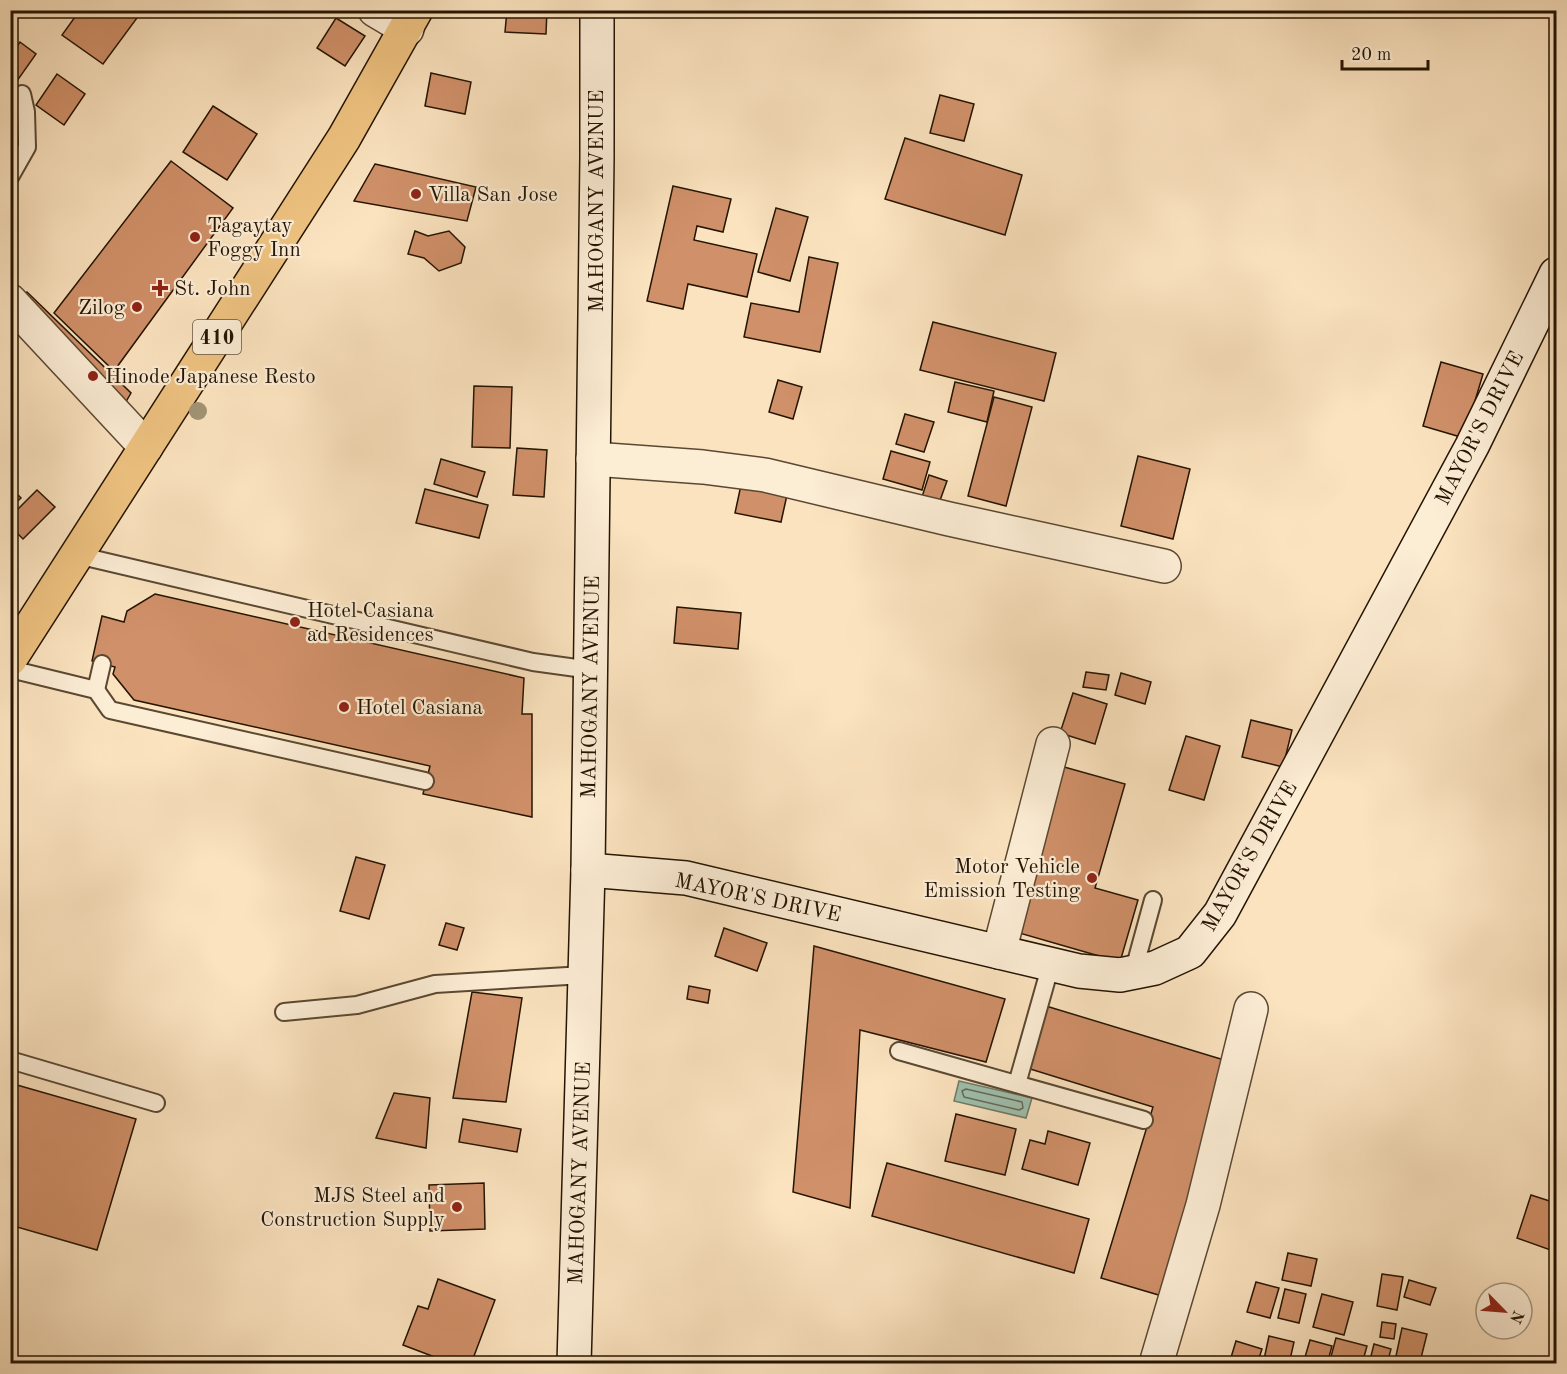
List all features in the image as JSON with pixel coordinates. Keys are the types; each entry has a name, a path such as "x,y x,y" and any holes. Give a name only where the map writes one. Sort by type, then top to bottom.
{"main road":[{"name":"410","path":"10,659 344,138 412,20"}],"street":[{"path":"375,10 412,20"},
{"name":"MAHOGANY AVENUE","path":"574,1364 588,870 597,10"},
{"name":"MAYOR'S DRIVE","path":"588,870 686,878 1080,971 1120,975 1133,973 1155,968 1190,952 1220,914 1472,446 1557,274"},
{"path":"10,301 146,447"},
{"path":"593,459 703,467 765,475 949,519 1164,566"},
{"path":"999,952 1053,744"},
{"path":"1156,1364 1203,1205 1251,1009"}],"lane":[{"path":"10,177 27,147 26,112 22,94"},
{"path":"77,555 533,662 591,670"},
{"path":"96,690 102,664"},
{"path":"10,669 96,690 110,710 425,780"},
{"path":"1133,973 1153,900"},
{"path":"1017,1084 1051,964"},
{"path":"284,1012 357,1005 435,984 584,975"},
{"path":"899,1051 1144,1119"},
{"path":"10,1060 156,1103"}],"water":[{"path":"959,1081 1032,1098 1026,1118 954,1101"}],"building":[{"path":"80,10 126,10 137,18 103,64 62,35"},
{"path":"507,10 547,10 546,34 505,32"},
{"path":"943,10 961,10 960,15"},
{"path":"336,18 365,36 345,66 317,48"},
{"path":"20,42 36,54 10,91 10,56"},
{"path":"431,73 471,82 465,114 425,106"},
{"path":"57,74 85,94 64,125 36,105"},
{"path":"940,95 974,104 964,141 930,133"},
{"path":"213,106 257,134 227,180 183,152"},
{"path":"10,127 19,134 10,144"},
{"path":"905,138 1022,175 1005,235 885,199"},
{"path":"171,161 233,208 114,371 54,313"},
{"name":"Villa San Jose","path":"375,164 476,187 467,221 354,201"},
{"path":"673,186 731,199 723,232 697,226 694,240 757,254 747,297 688,284 683,309 647,301"},
{"path":"776,208 808,217 790,281 758,272"},
{"path":"415,231 428,236 449,231 465,247 461,263 439,271 424,258 408,254"},
{"path":"809,257 838,263 820,352 744,337 751,303 799,312"},
{"path":"27,292 131,393 119,414 15,303"},
{"path":"933,322 1056,353 1044,401 920,370"},
{"path":"1441,362 1483,374 1464,438 1423,426"},
{"path":"778,380 802,387 793,419 769,412"},
{"path":"955,382 994,391 987,422 948,412"},
{"path":"474,386 512,387 510,448 472,447"},
{"path":"994,397 1032,407 1006,506 968,496"},
{"path":"905,414 934,422 924,452 896,444"},
{"path":"517,448 547,450 544,497 513,495"},
{"path":"891,451 930,462 922,490 883,479"},
{"path":"1138,456 1190,469 1173,539 1121,526"},
{"path":"441,459 485,472 477,497 434,484"},
{"path":"929,475 947,481 938,506 921,500"},
{"path":"741,485 787,495 781,522 735,513"},
{"path":"10,487 21,498 10,508"},
{"path":"425,489 488,505 479,538 416,523"},
{"path":"37,490 55,507 23,539 10,526 10,517"},
{"name":"Hotel Casiana","path":"155,594 524,678 522,714 532,714 532,817 423,794 430,766 134,700 113,674 115,667 92,661 102,616 124,622 127,611"},
{"path":"677,607 741,613 738,649 674,643"},
{"path":"1086,672 1109,675 1106,690 1083,687"},
{"path":"1121,673 1151,682 1145,704 1115,695"},
{"path":"1073,693 1107,704 1095,744 1060,733"},
{"path":"1251,720 1292,730 1283,767 1242,757"},
{"path":"1186,736 1220,746 1204,800 1169,790"},
{"path":"1057,765 1125,784 1095,888 1138,900 1120,962 1009,930"},
{"path":"356,857 385,865 369,919 340,911"},
{"path":"446,923 464,928 457,950 439,945"},
{"path":"724,928 767,943 757,971 715,956"},
{"path":"814,946 1005,999 986,1062 860,1030 850,1208 793,1192"},
{"path":"689,986 710,990 708,1003 687,999"},
{"path":"472,992 522,998 506,1102 453,1098"},
{"path":"1046,1006 1234,1063 1162,1296 1101,1278 1153,1107 1027,1068"},
{"path":"10,1083 136,1119 97,1250 10,1225"},
{"path":"394,1093 430,1098 426,1148 376,1138"},
{"path":"956,1114 1016,1129 1005,1175 945,1161"},
{"path":"463,1119 521,1129 517,1152 459,1142"},
{"path":"1048,1131 1090,1143 1078,1185 1022,1169 1030,1140 1045,1144"},
{"path":"887,1163 1089,1219 1074,1273 872,1216"},
{"name":"MJS Steel and Construction Supply","path":"484,1183 485,1229 430,1231 429,1185"},
{"path":"1531,1195 1556,1203 1556,1252 1517,1238"},
{"path":"1288,1253 1317,1259 1311,1286 1282,1280"},
{"path":"1382,1274 1403,1277 1397,1310 1377,1306"},
{"path":"438,1279 495,1300 471,1364 453,1364 403,1345 418,1306 428,1309"},
{"path":"1409,1280 1436,1288 1430,1305 1404,1297"},
{"path":"1256,1282 1279,1288 1270,1318 1247,1312"},
{"path":"1285,1289 1306,1294 1299,1323 1278,1318"},
{"path":"1322,1294 1353,1302 1344,1335 1313,1327"},
{"path":"1382,1322 1396,1324 1394,1339 1380,1337"},
{"path":"1402,1328 1427,1334 1420,1362 1396,1356"},
{"path":"1269,1336 1294,1342 1289,1364 1263,1364"},
{"path":"1336,1338 1367,1346 1362,1364 1329,1364"},
{"path":"1310,1340 1332,1346 1327,1364 1303,1364"},
{"path":"1236,1341 1262,1349 1257,1364 1229,1364"},
{"path":"1374,1344 1391,1349 1387,1364 1370,1360"}],"place":[{"name":"Villa San Jose","path":"416,194"},
{"name":"Tagaytay Foggy Inn","path":"195,237"},
{"name":"St. John","path":"160,288"},
{"name":"Zilog","path":"137,307"},
{"name":"Hinode Japanese Resto","path":"93,376"},
{"name":"Hotel Casiana ad Residences","path":"295,622"},
{"name":"Hotel Casiana","path":"344,707"},
{"name":"Motor Vehicle Emission Testing","path":"1092,878"},
{"name":"MJS Steel and Construction Supply","path":"457,1207"}]}
